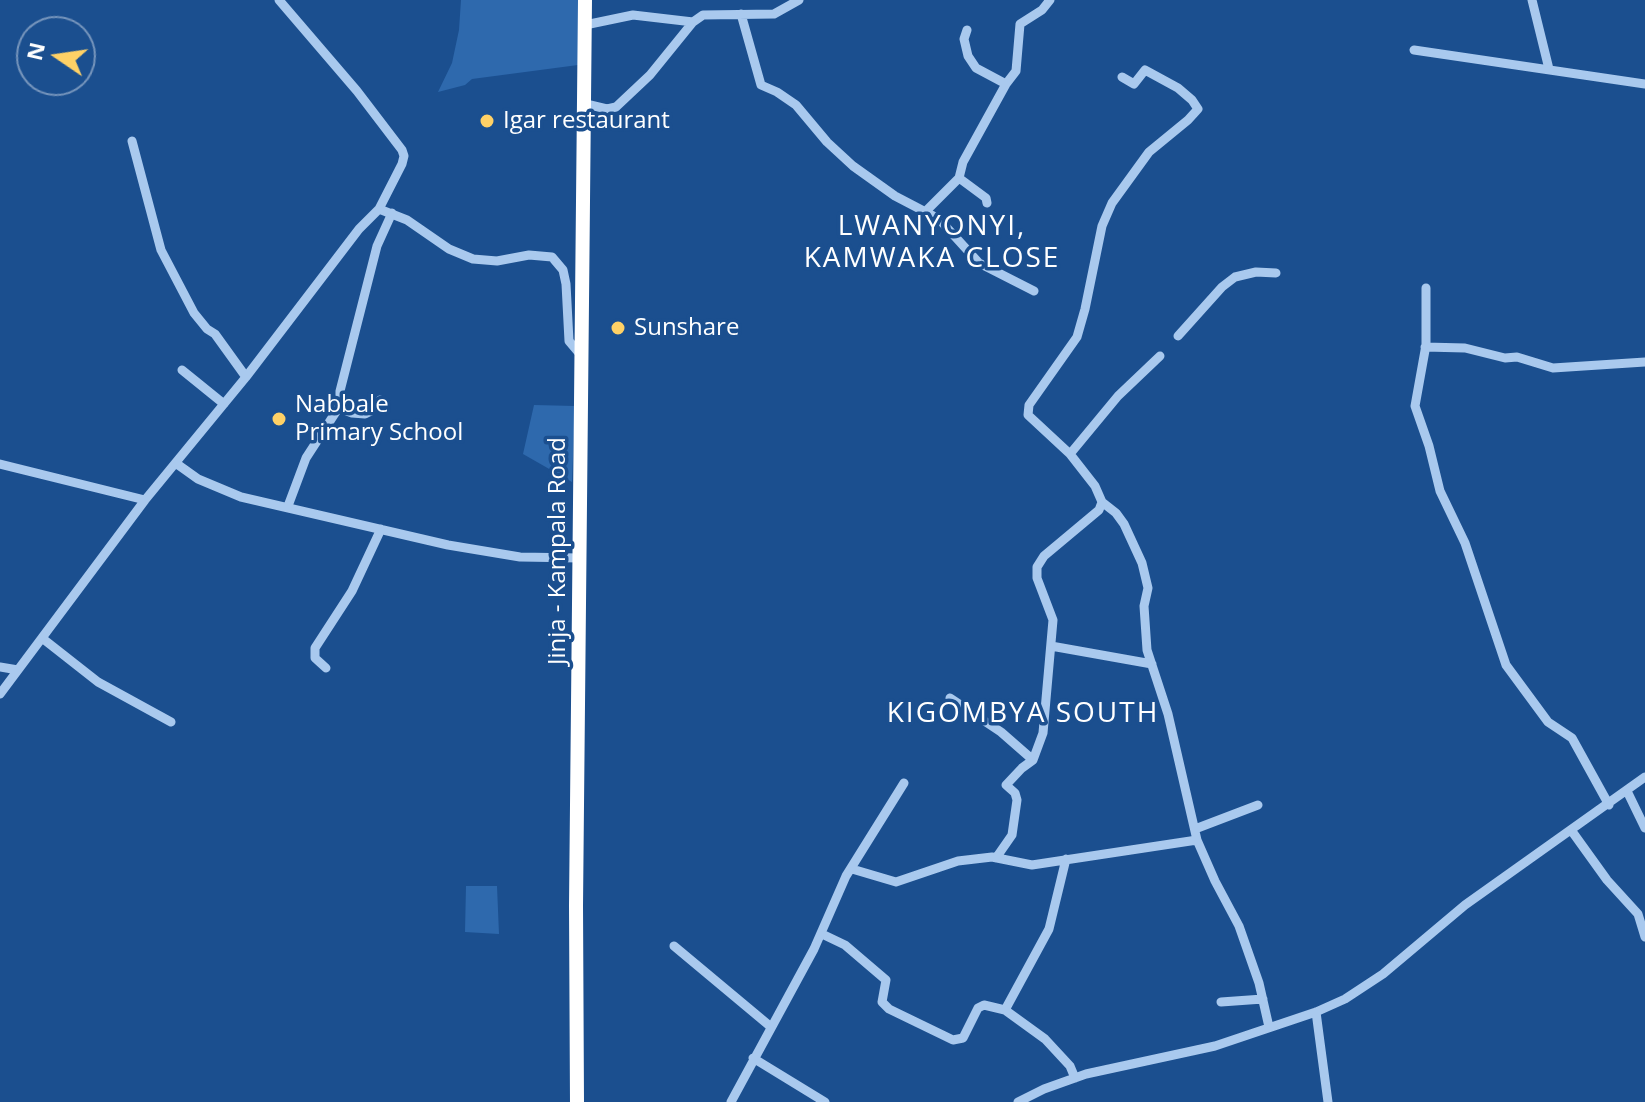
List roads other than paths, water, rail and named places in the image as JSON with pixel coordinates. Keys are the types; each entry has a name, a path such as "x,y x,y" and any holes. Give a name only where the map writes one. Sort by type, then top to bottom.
{"highway":[{"name":"Jinja - Kampala Road","path":"577,1102 580,354 586,104 585,0"}],"street":[{"path":"0,694 145,500 246,377 359,229 379,209 402,164 402,150 357,91 279,0"},
{"path":"586,104 607,109 616,107 650,75 693,22 703,15 774,14 799,0"},
{"path":"926,211 959,178 963,162 1016,71 1020,24 1042,10 1050,0"},
{"path":"1532,0 1549,69"},
{"path":"741,14 761,85 796,105 827,142 853,166 950,229 979,263 1034,291"},
{"path":"585,25 633,15 693,22"},
{"path":"967,30 964,39 968,56 976,68 1006,84"},
{"path":"1414,50 1645,84"},
{"path":"1122,77 1134,84 1145,70 1178,88 1198,109 1149,152 1112,203 1102,226 1077,337 1029,405 1028,415 1070,454 1095,486 1102,502 1116,513 1130,533 1147,577 1144,628 1196,834 1215,881 1239,926 1269,1027"},
{"path":"132,141 161,250 194,313 215,334 246,377"},
{"path":"959,178 986,198 987,203"},
{"path":"379,209 407,220 449,249 473,259 497,261 529,255 552,257 563,270 569,341 580,354"},
{"path":"380,400 373,410 365,414 352,413 344,410 340,391 377,246 392,213"},
{"path":"1178,336 1222,287 1235,277 1256,272 1276,273"},
{"path":"1426,288 1425,347 1415,399 1417,418 1429,446 1440,491 1465,543 1506,665 1548,722 1572,738 1609,805"},
{"path":"1425,347 1465,348 1505,358 1517,357 1553,368 1645,362"},
{"path":"1070,454 1118,396 1160,356"},
{"path":"182,370 224,404"},
{"path":"288,506 306,458 341,404"},
{"path":"0,464 145,500"},
{"path":"177,464 216,487 241,497 448,545 520,557 580,558"},
{"path":"996,858 1012,835 1017,800 1015,793 1006,785 1033,760 1043,733 1053,620 1037,578 1037,567 1044,556 1099,510 1102,502"},
{"path":"326,668 315,658 315,648 352,591 381,529"},
{"path":"42,638 98,682 171,722"},
{"path":"1051,646 1152,664"},
{"path":"0,667 18,670"},
{"path":"950,698 1001,732 1033,760"},
{"path":"1018,1102 1075,1078 1215,1046 1316,1012 1364,989 1465,905 1645,777"},
{"path":"731,1102 822,934 841,887 904,783"},
{"path":"1627,791 1645,828"},
{"path":"852,869 896,882 958,861 996,858 1032,865 1196,834 1258,805"},
{"path":"1571,830 1607,880 1638,914 1645,937"},
{"path":"1005,1010 1049,929 1066,859"},
{"path":"822,934 845,945 886,980 882,1002 889,1009 953,1040 963,1038 978,1008 984,1005 1005,1010 1045,1039 1070,1066 1075,1078"},
{"path":"674,946 771,1027"},
{"path":"1221,1002 1263,999"},
{"path":"1316,1012 1328,1102"},
{"path":"753,1058 825,1102"}],"place":[{"name":"Igar restaurant","path":"487,121"},
{"name":"Sunshare","path":"618,328"},
{"name":"Nabbale Primary School","path":"279,419"}],"district":[{"name":"LWANYONYI, KAMWAKA CLOSE","path":"932,243"},
{"name":"KIGOMBYA SOUTH","path":"1023,714"}]}
